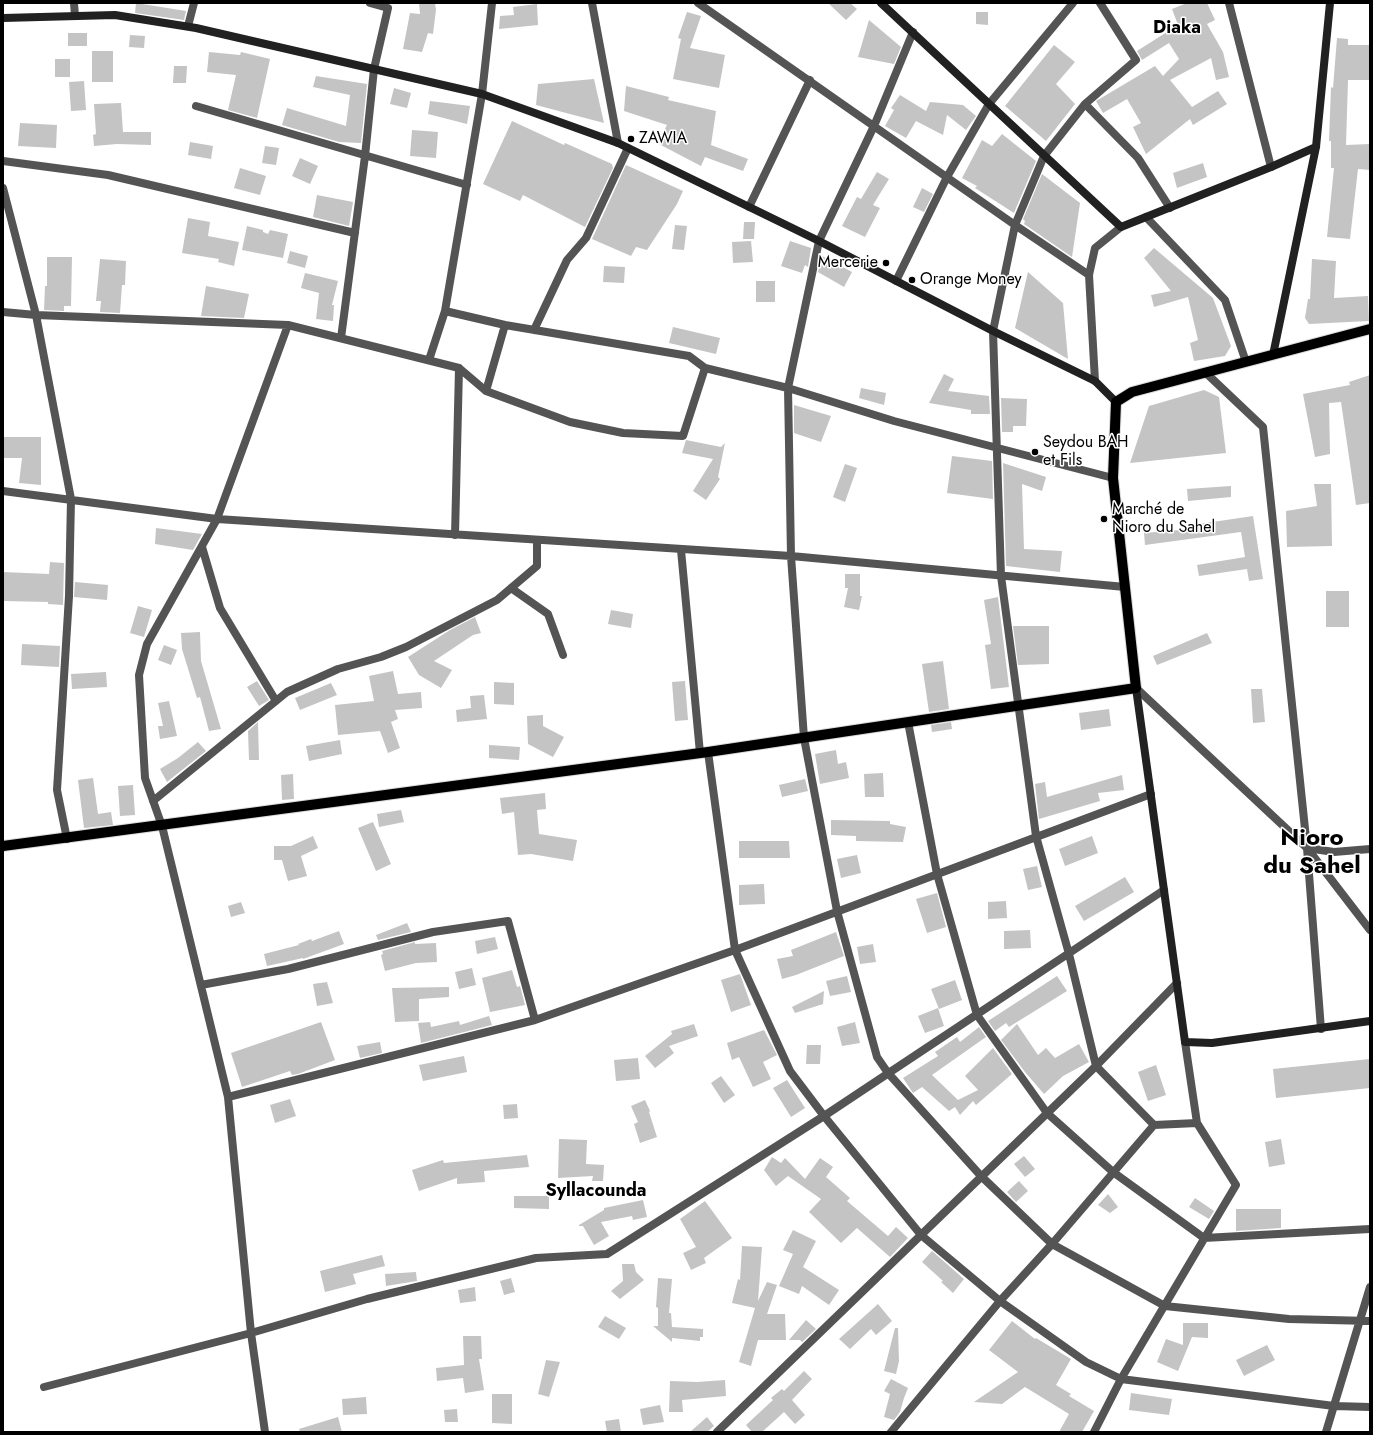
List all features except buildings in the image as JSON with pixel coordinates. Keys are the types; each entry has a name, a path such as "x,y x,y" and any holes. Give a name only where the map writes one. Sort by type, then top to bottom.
{"main road":[{"path":"3,846 46,840 67,839 704,753 1136,688 1113,478 1116,402 1132,392 1370,330"}],"street":[{"path":"74,3 75,16"},
{"path":"188,26 194,3"},
{"path":"341,338 365,156 374,69 388,8 370,3"},
{"path":"429,360 445,311 482,94 492,3"},
{"path":"592,3 618,143"},
{"path":"698,3 1015,225 1090,275"},
{"path":"881,3 1121,227"},
{"path":"896,281 947,177 989,104 1073,3"},
{"path":"1100,3 1136,60 1085,104 1044,156 1015,225 993,331 1001,576 1036,836 1069,954 1096,1066 1154,1125"},
{"path":"1229,3 1271,167"},
{"path":"1274,355 1316,147 1330,3"},
{"path":"3,18 115,15 188,26 482,94 618,143 819,241 993,331 1095,381 1116,402"},
{"path":"913,32 874,126 819,241 788,388 790,556 804,738 837,911 877,1057 888,1073 981,1176 1052,1244 1165,1306 1290,1319 1359,1322 1370,1321"},
{"path":"749,207 810,80"},
{"path":"1085,104 1138,158 1170,208"},
{"path":"196,106 467,185"},
{"path":"1095,381 1090,275 1095,248 1121,227 1271,167 1316,147"},
{"path":"534,330 566,260 586,238 628,148"},
{"path":"3,161 108,175 355,233"},
{"path":"3,188 36,315 71,499 69,596 57,790 67,839"},
{"path":"1146,217 1225,300 1246,362"},
{"path":"445,311 505,326 689,356 705,368 788,388 894,421 1113,478"},
{"path":"3,312 36,315 288,325 459,368 486,391 570,422 623,433 683,436 705,368"},
{"path":"266,1432 251,1333 228,1097 162,826 146,778 139,675 147,644 217,518 288,325"},
{"path":"486,391 505,326"},
{"path":"455,536 459,368"},
{"path":"1206,373 1263,427 1307,848 1321,1029"},
{"path":"3,491 217,518 455,536 790,556 1125,587"},
{"path":"153,801 287,692 338,669 381,657 406,647 497,600 537,566 537,540"},
{"path":"202,547 220,608 276,701"},
{"path":"681,550 704,753 735,950 790,1071 824,1116 922,1235 1000,1301 1086,1362 1122,1380 1334,1406 1370,1407"},
{"path":"511,588 548,614 563,655"},
{"path":"1136,688 1307,848 1370,930"},
{"path":"1094,1432 1122,1380 1236,1185 1197,1123 1136,688"},
{"path":"908,722 937,874 977,1015 1047,1113 1113,1172 1204,1238 1370,1229"},
{"path":"228,1097 535,1020 735,950 1151,794"},
{"path":"1307,848 1334,852 1370,849"},
{"path":"44,1388 251,1333 367,1299 536,1258 607,1254 824,1116 1164,890"},
{"path":"201,985 288,969 434,932 508,921 535,1020"},
{"path":"716,1432 1096,1066 1177,983"},
{"path":"1186,1042 1212,1043 1370,1021"},
{"path":"891,1432 1000,1301 1052,1244 1154,1125 1197,1123"},
{"path":"1326,1432 1370,1287"}],"place":[{"name":"ZAWIA","path":"631,139"},
{"name":"Mercerie","path":"886,263"},
{"name":"Orange Money","path":"912,280"},
{"name":"Seydou BAH et Fils","path":"1035,452"},
{"name":"Marché de Nioro du Sahel","path":"1104,519"}],"district":[{"name":"Diaka","path":"1177,29"},
{"name":"Nioro du Sahel","path":"1312,853"},
{"name":"Syllacounda","path":"596,1192"}]}
